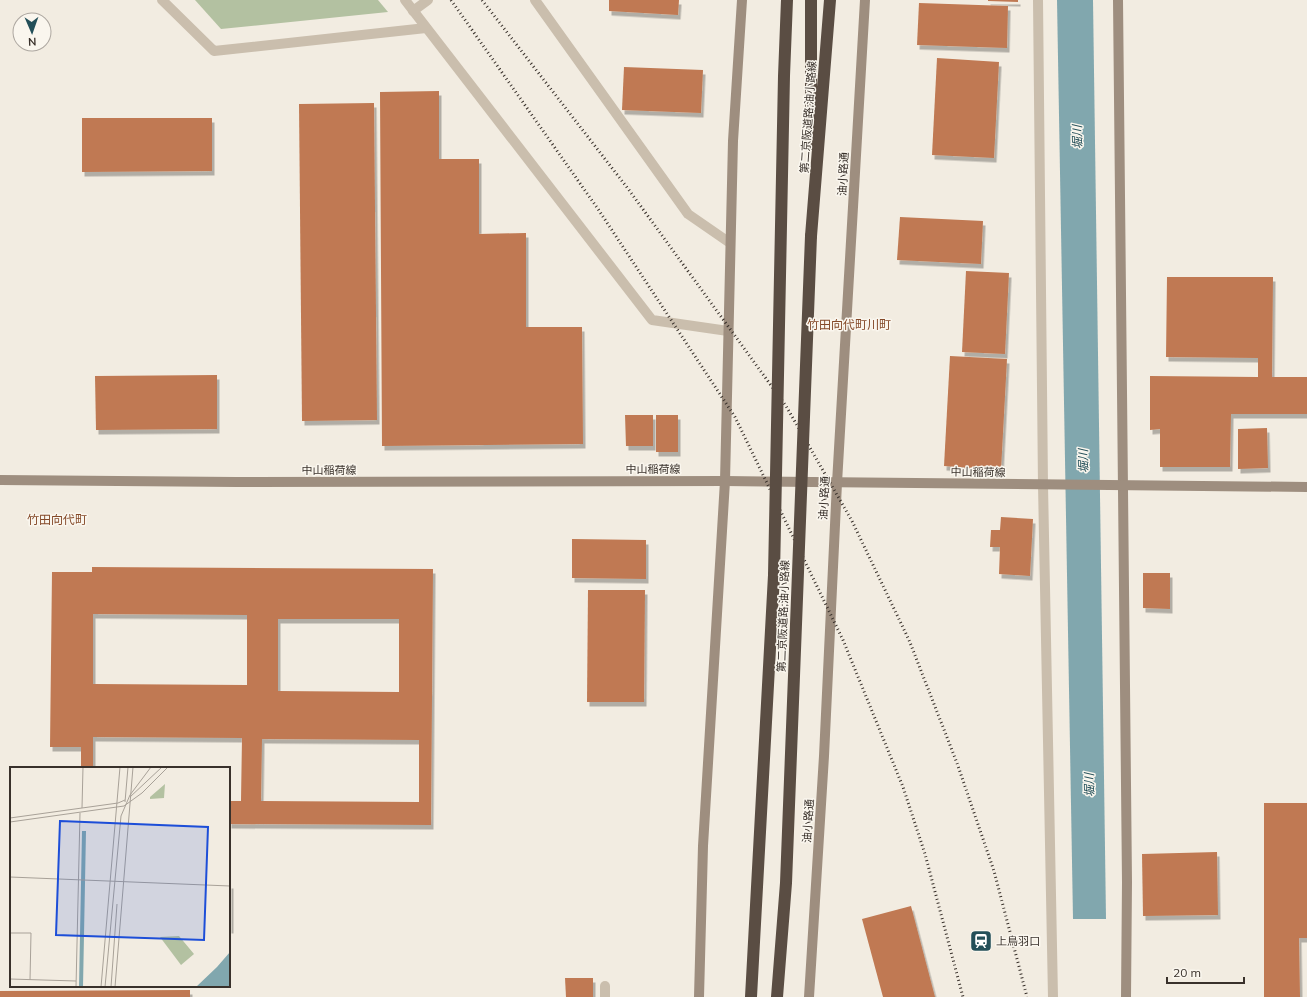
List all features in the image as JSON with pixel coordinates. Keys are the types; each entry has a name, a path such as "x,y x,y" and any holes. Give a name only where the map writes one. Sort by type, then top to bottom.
{"highway":[{"path":"751,997 774,574 784,76 787,0"},
{"name":"第二京阪道路;油小路線","path":"777,997 786,883 811,236 811,0"},
{"name":"第二京阪道路;油小路線","path":"811,236 830,0"}],"street":[{"path":"162,0 214,51 426,28"},
{"path":"405,0 652,320 728,331"},
{"path":"413,11 428,0"},
{"path":"536,0 688,214 730,243"},
{"path":"699,997 703,846 725,481 733,141 742,0"},
{"name":"油小路通","path":"809,997 824,756 837,483 865,0"},
{"path":"1038,0 1047,485 1053,997"},
{"path":"1118,0 1128,882 1126,997"},
{"name":"中山稲荷線","path":"0,480 236,482 725,481 1307,487"},
{"path":"605,986 605,997"}],"green space":[{"path":"195,0 378,0 388,12 221,29"}],"water":[{"name":"堀川","path":"1057,0 1093,0 1106,919 1073,919"}],"building":[{"path":"609,0 679,0 678,15 609,11"},
{"path":"1018,0 1018,2 988,1"},
{"path":"919,3 1008,6 1007,48 917,45"},
{"path":"937,58 999,62 994,158 932,155"},
{"path":"624,67 703,70 701,113 622,110"},
{"path":"439,91 439,159 479,159 479,234 526,233 526,327 582,327 583,444 382,446 380,92"},
{"path":"374,103 377,420 302,421 299,104"},
{"path":"82,118 212,118 212,171 82,172"},
{"path":"900,217 983,221 981,264 897,260"},
{"path":"966,271 1009,273 1005,354 962,352"},
{"path":"1167,277 1273,277 1272,377 1307,377 1307,414 1231,414 1230,467 1160,467 1160,429 1150,430 1150,376 1258,377 1258,358 1166,357"},
{"path":"950,356 1007,359 1001,470 944,466"},
{"path":"217,375 217,429 96,430 95,376"},
{"path":"625,415 653,415 653,446 626,446"},
{"path":"656,415 678,415 678,452 656,452"},
{"path":"1267,428 1268,468 1238,469 1238,429"},
{"path":"1001,517 1033,519 1030,576 999,574 1000,547 990,547 991,530 1000,530"},
{"path":"572,539 646,540 646,579 572,578"},
{"path":"92,567 433,569 431,825 230,824 230,801 241,801 242,738 93,737 93,767 81,767 81,747 50,747 52,572 92,572","holes":["93,614 247,615 247,685 93,684","278,619 399,619 399,692 278,691","262,739 419,740 419,802 261,801"]},
{"path":"1143,573 1170,573 1170,609 1143,608"},
{"path":"588,590 645,590 644,702 587,702"},
{"path":"1264,803 1307,803 1307,938 1299,938 1300,997 1264,997"},
{"path":"1217,852 1218,915 1143,916 1142,854"},
{"path":"230,884 231,884 230,929"},
{"path":"911,906 935,997 883,997 862,919"},
{"path":"565,978 593,978 593,997 566,997"},
{"path":"190,990 190,997 0,997 0,991"}],"railway":[{"path":"451,0 598,209 735,417 843,640 903,787 925,854 963,997"},
{"path":"482,0 629,190 786,406 852,521 909,640 957,763 994,871 1027,997"}],"place":[{"name":"上鳥羽口","path":"981,941"}],"district":[{"name":"竹田向代町川町","path":"849,324"},
{"name":"竹田向代町","path":"57,519"}]}
